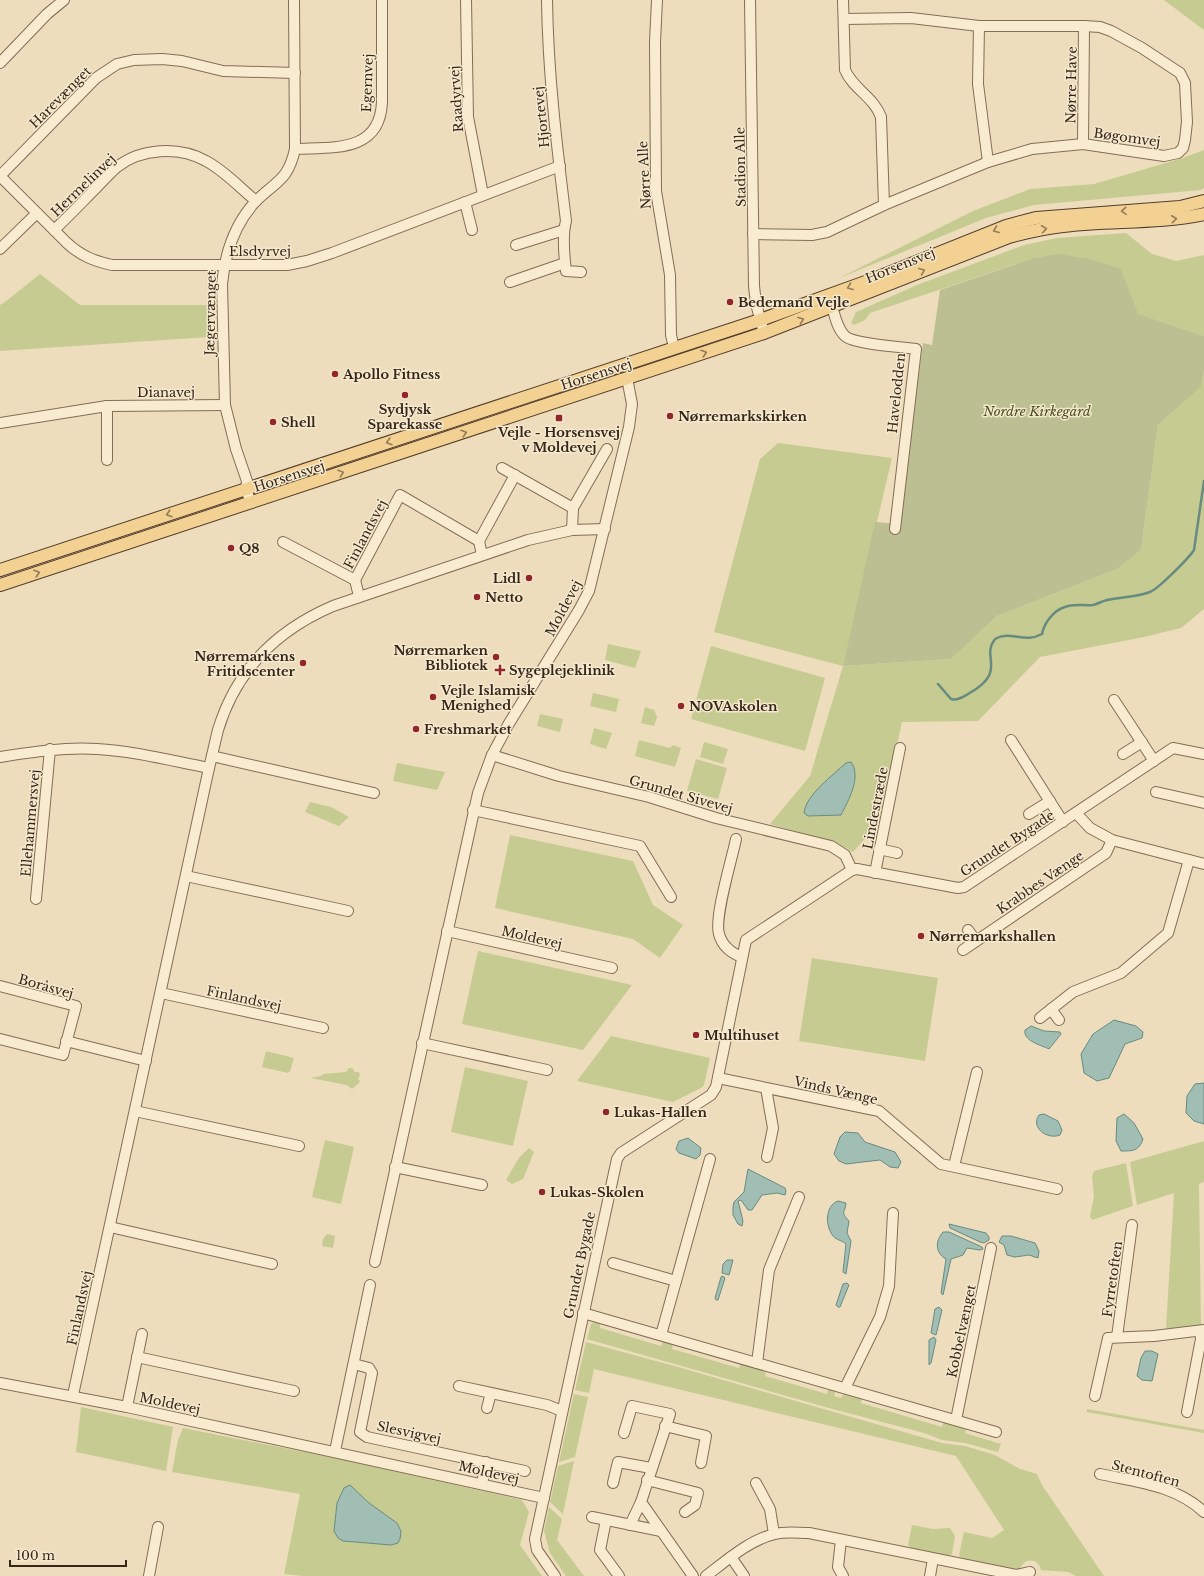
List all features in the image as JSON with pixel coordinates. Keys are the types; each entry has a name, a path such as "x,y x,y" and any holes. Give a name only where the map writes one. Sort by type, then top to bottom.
{"main road":[{"name":"Horsensvej","path":"0,570 760,320 829,295 1006,226 1036,218 1180,207 1204,201"},
{"name":"Horsensvej","path":"0,586 764,333 833,308 1002,240 1037,230 1064,226 1170,219 1204,214"},
{"path":"479,412 508,408 610,376 622,375 627,378 637,367 685,350 703,338"},
{"path":"251,503 254,493 320,471 331,461"},
{"path":"169,530 184,518 242,499 246,488"},
{"path":"0,576 19,570 63,549"}],"street":[{"path":"0,63 47,14 64,0"},
{"name":"Jægervænget","path":"251,503 246,488 247,481 236,449 224,405 222,296 224,264 232,237 244,216 256,201 286,174 292,165 295,149 294,0"},
{"name":"Egernvej","path":"295,149 353,145 367,136 376,125 381,114 382,102 382,0"},
{"name":"Raadyrvej","path":"466,0 468,117 483,195"},
{"name":"Hjortevej","path":"547,0 548,66 566,221 564,230 565,263"},
{"name":"Nørre Alle","path":"657,0 655,42 656,191 670,275 672,294 671,335 674,348"},
{"name":"Stadion Alle","path":"750,0 754,286 760,320 764,333"},
{"path":"843,0 845,70 848,78 878,107 881,117 884,205"},
{"name":"Bøgomvej","path":"753,234 812,235 827,232 884,205 988,162 1032,149 1083,144 1164,156 1178,153 1183,148 1187,122 1185,83 1180,73 1142,48 1111,31 1084,26 979,26 911,18 844,19"},
{"path":"979,26 978,84 988,162"},
{"name":"Nørre Have","path":"1083,144 1084,26"},
{"name":"Harevænget","path":"0,176 96,78 117,64 134,60 162,59 182,61 223,71 295,73"},
{"name":"Hermelinvej","path":"54,230 117,167 133,158 151,152 170,151 189,154 206,161 222,171 256,201"},
{"name":"Elsdyrvej","path":"0,176 77,252 100,262 112,265 287,265 307,261 560,166"},
{"path":"465,202 472,230"},
{"path":"0,249 37,213"},
{"path":"516,245 564,230"},
{"path":"510,282 565,263 566,271 581,272"},
{"name":"Havelodden","path":"829,295 840,329 846,338 916,349 895,529"},
{"name":"Moldevej","path":"375,1262 473,810 480,785 492,755 523,700 579,610 591,584 629,427 632,404 627,378"},
{"name":"Dianavej","path":"0,423 107,406 224,405"},
{"path":"107,406 107,460"},
{"path":"572,530 573,508 607,449"},
{"path":"502,468 573,508"},
{"path":"482,555 479,540 515,476"},
{"name":"Finlandsvej","path":"355,580 400,495 479,540"},
{"name":"Finlandsvej","path":"73,1395 161,993 208,768 218,729 230,699 244,674 273,641 309,616 360,596 528,540 572,530 605,529"},
{"name":"Finlandsvej","path":"283,542 355,580 360,596"},
{"path":"1114,700 1154,760"},
{"path":"1011,740 1063,822"},
{"path":"1123,754 1142,742"},
{"name":"Lindestræde","path":"875,873 900,748"},
{"name":"Grundet Bygade","path":"555,1576 537,1550 535,1539 617,1159 620,1153 711,1095 716,1087 746,940 852,870 857,869 958,888 964,887 1173,748 1204,754"},
{"name":"Ellehammersvej","path":"36,899 50,749"},
{"name":"Ellehammersvej","path":"0,757 50,749 97,749 146,755 208,768"},
{"name":"Grundet Sivevej","path":"492,755 559,776 649,797 716,818 831,846 845,856 852,870"},
{"path":"212,756 374,793"},
{"path":"1156,792 1204,803"},
{"path":"1029,814 1050,801"},
{"path":"473,810 640,846 671,897"},
{"path":"1076,813 1090,828 1112,840 1204,864"},
{"path":"736,839 718,926 723,943 729,950 742,957"},
{"name":"Krabbes Vænge","path":"963,950 1106,853 1112,840"},
{"path":"880,849 897,853"},
{"path":"1040,1018 1073,992 1121,973 1168,933 1189,860"},
{"path":"186,876 348,911"},
{"path":"968,930 976,941"},
{"name":"Moldevej","path":"447,931 612,968"},
{"name":"Boråsvej","path":"0,986 76,1006 63,1055 0,1039"},
{"name":"Finlandsvej","path":"161,993 323,1028"},
{"path":"1051,1009 1059,1020"},
{"path":"66,1041 146,1062"},
{"path":"422,1043 547,1070"},
{"path":"954,1166 977,1072"},
{"name":"Vinds Vænge","path":"718,1078 879,1111 941,1164 1057,1190"},
{"path":"766,1088 773,1128 767,1157"},
{"path":"135,1111 299,1146"},
{"path":"661,1335 710,1158"},
{"path":"395,1167 482,1185"},
{"path":"757,1363 769,1270 799,1197"},
{"path":"845,1388 880,1317 888,1286 893,1213"},
{"name":"Fyrretoften","path":"1118,1337 1132,1225"},
{"path":"110,1227 272,1264"},
{"name":"Kobbelvænget","path":"956,1420 991,1248"},
{"path":"613,1263 676,1281"},
{"path":"334,1451 370,1285"},
{"path":"583,1312 996,1432"},
{"name":"Fyrretoften","path":"1096,1396 1108,1338 1154,1336 1202,1331 1186,1412"},
{"path":"127,1407 142,1334"},
{"path":"137,1357 294,1391"},
{"name":"Slesvigvej","path":"354,1364 369,1368 372,1373 360,1432 367,1437 525,1471"},
{"name":"Moldevej","path":"0,1383 73,1395 544,1498"},
{"path":"459,1386 547,1405 562,1412"},
{"path":"488,1408 491,1393"},
{"path":"624,1433 632,1406 670,1414 641,1502 630,1525"},
{"path":"665,1426 706,1436 701,1463"},
{"path":"482,1484 486,1462"},
{"path":"613,1482 618,1462 651,1468"},
{"name":"Stentoften","path":"1100,1474 1172,1490 1192,1501 1204,1512"},
{"path":"647,1480 698,1493 695,1504 685,1512"},
{"path":"756,1483 770,1509 774,1534"},
{"path":"641,1502 693,1576"},
{"path":"592,1517 661,1531"},
{"path":"606,1520 600,1550 619,1576"},
{"path":"149,1576 158,1527"},
{"path":"706,1576 753,1543 774,1534 809,1533 1016,1576 1030,1572"},
{"path":"841,1540 838,1567 843,1576"},
{"path":"731,1557 744,1576"},
{"path":"930,1576 933,1559"}],"green space":[{"path":"1164,0 1204,0 1204,30"},
{"path":"1204,150 1204,188 1201,190 1034,205 986,218 837,279 973,211 1030,189 1094,184 1183,158"},
{"path":"1126,233 1152,254 1176,261 1204,255 1204,336 1137,314 1121,269 1031,259 870,313 865,320 854,325 851,323 856,312 917,285 1024,245 1057,238"},
{"name":"Nordre Kirkegård","path":"1058,254 1090,259 1121,269 1138,314 1204,336 1204,369 1201,387 1158,425 1141,550 1117,569 997,616 951,659 843,666 875,522 900,524 923,343 932,345 940,290 1031,259"},
{"path":"40,274 80,305 213,305 209,337 0,351 0,305"},
{"path":"1204,369 1204,609 1181,628 1144,637 1040,657 978,721 902,722 879,823 853,852 834,841 770,824 810,776 843,666 951,659 997,616 1117,569 1141,550 1158,425 1201,387"},
{"path":"778,443 892,458 843,666 714,632 760,459"},
{"path":"608,644 641,651 635,668 605,660"},
{"path":"711,646 825,678 805,751 691,719"},
{"path":"593,693 619,699 616,712 590,706"},
{"path":"645,707 654,710 657,717 654,726 641,723"},
{"path":"540,714 563,719 560,732 537,726"},
{"path":"594,728 612,733 606,749 590,744"},
{"path":"639,740 670,748 673,745 681,748 675,767 635,756"},
{"path":"704,742 728,749 723,764 700,757"},
{"path":"696,759 727,768 718,799 687,791"},
{"path":"397,763 445,772 437,790 393,781"},
{"path":"310,802 331,807 349,817 339,826 305,812"},
{"path":"510,835 633,861 653,905 683,925 660,958 633,939 495,908"},
{"path":"478,951 632,985 583,1050 462,1024"},
{"path":"812,958 938,978 925,1061 799,1041"},
{"path":"611,1036 710,1058 704,1085 673,1102 577,1081"},
{"path":"266,1051 294,1058 290,1071 288,1073 262,1067"},
{"path":"465,1067 528,1081 513,1146 451,1132"},
{"path":"349,1068 352,1068 355,1072 359,1072 360,1075 358,1079 360,1082 352,1089 347,1085 310,1078 321,1076 323,1074 346,1072"},
{"path":"325,1140 354,1147 341,1204 312,1197"},
{"path":"1204,1141 1204,1182 1199,1184 1201,1327 1166,1329 1174,1193 1137,1205 1130,1162"},
{"path":"529,1148 534,1152 523,1179 512,1184 506,1180 519,1158"},
{"path":"1126,1163 1133,1206 1092,1220 1090,1216 1094,1196 1092,1176 1094,1171"},
{"path":"327,1234 335,1236 333,1248 322,1246 323,1239"},
{"path":"594,1322 600,1324 600,1328 661,1346 663,1341 673,1344 672,1349 739,1368 741,1363 766,1370 765,1376 827,1394 828,1388 836,1390 834,1396 841,1398 844,1393 862,1398 861,1403 942,1427 944,1421 966,1428 965,1433 1001,1444 998,1452 965,1443 942,1440 924,1433 825,1407 587,1339 591,1324"},
{"path":"586,1342 942,1443 965,1446 995,1455 1020,1469 1037,1474 1042,1485 1104,1576 1076,1576 1068,1572 1041,1570 1037,1563 1031,1560 1026,1561 1017,1571 962,1560 959,1555 964,1532 992,1538 1004,1530 956,1456 594,1369 589,1393 575,1390"},
{"path":"574,1394 588,1397 575,1457 559,1462"},
{"path":"81,1407 173,1427 166,1471 76,1452"},
{"path":"1087,1409 1204,1430 1204,1433 1087,1412"},
{"path":"183,1428 335,1458 522,1500 529,1512 520,1545 542,1576 303,1576 284,1574 300,1494 172,1472 178,1440"},
{"path":"574,1461 563,1514 550,1502 558,1466"},
{"path":"549,1507 562,1519 557,1540 584,1576 566,1576 550,1553 544,1531"},
{"path":"912,1525 933,1529 950,1528 955,1536 952,1554 946,1557 912,1550 908,1545"}],"water":[{"path":"851,762 854,768 855,782 841,815 808,816 804,813 809,800 821,786 846,763"},
{"path":"1114,1020 1136,1026 1143,1032 1142,1038 1125,1044 1109,1078 1097,1081 1084,1073 1081,1054 1093,1034"},
{"path":"1031,1026 1044,1031 1060,1032 1061,1034 1049,1049 1033,1042 1027,1037 1025,1030"},
{"path":"1204,1083 1204,1124 1194,1121 1186,1113 1187,1096 1195,1084"},
{"path":"1044,1114 1058,1121 1062,1130 1060,1135 1050,1136 1042,1132 1037,1124 1037,1120 1039,1115"},
{"path":"1124,1114 1134,1123 1143,1139 1140,1146 1135,1150 1121,1151 1116,1141 1117,1118"},
{"path":"845,1132 858,1133 865,1142 895,1152 901,1162 898,1168 890,1167 880,1160 846,1164 839,1161 834,1154 840,1137"},
{"path":"688,1138 701,1148 700,1155 696,1159 679,1153 676,1149 679,1141"},
{"path":"748,1169 785,1188 786,1191 785,1195 777,1193 762,1195 752,1210 748,1210 741,1200 738,1201 743,1221 742,1226 738,1224 733,1215 733,1207 734,1202 744,1192"},
{"path":"838,1201 846,1203 844,1214 849,1221 847,1233 851,1241 846,1274 843,1272 846,1244 835,1238 829,1229 828,1224 828,1213 830,1208"},
{"path":"949,1224 986,1233 989,1240 984,1243 980,1242 950,1228"},
{"path":"943,1232 949,1232 982,1247 983,1249 967,1248 963,1255 951,1259 943,1295 941,1293 946,1259 940,1254 937,1247 940,1235"},
{"path":"1002,1236 1011,1236 1035,1243 1039,1251 1038,1258 1029,1255 1015,1257 1007,1255 1004,1245 999,1242"},
{"path":"727,1260 733,1260 729,1275 722,1273 723,1264"},
{"path":"723,1276 725,1278 718,1300 716,1300 715,1298 721,1277"},
{"path":"847,1283 849,1285 840,1307 838,1307 836,1305 843,1284"},
{"path":"939,1307 942,1310 936,1335 931,1333 935,1309"},
{"path":"934,1337 936,1340 931,1363 929,1365 929,1340"},
{"path":"1145,1351 1152,1351 1158,1354 1152,1381 1142,1380 1137,1376 1141,1358"},
{"path":"350,1485 369,1503 397,1523 401,1531 398,1543 391,1545 343,1541 338,1538 334,1531 337,1503 344,1488"}],"waterway":[{"path":"938,684 951,699 960,698 980,686 991,672 990,652 991,646 995,639 1007,636 1029,638 1042,634 1045,626 1053,614 1068,606 1093,605 1107,600 1145,594 1154,590 1173,573 1194,550 1204,481"}],"place":[{"name":"Bedemand Vejle","path":"730,302"},
{"name":"Apollo Fitness","path":"335,374"},
{"name":"Sydjysk Sparekasse","path":"405,395"},
{"name":"Nørremarkskirken","path":"670,416"},
{"name":"Vejle - Horsensvej v Moldevej","path":"559,418"},
{"name":"Shell","path":"273,422"},
{"name":"Q8","path":"231,548"},
{"name":"Lidl","path":"529,578"},
{"name":"Netto","path":"477,597"},
{"name":"Nørremarken Bibliotek","path":"496,657"},
{"name":"Nørremarkens Fritidscenter","path":"303,663"},
{"name":"Sygeplejeklinik","path":"500,670"},
{"name":"Vejle Islamisk Menighed","path":"433,697"},
{"name":"NOVAskolen","path":"681,706"},
{"name":"Freshmarket","path":"416,729"},
{"name":"Nørremarkshallen","path":"921,936"},
{"name":"Multihuset","path":"696,1035"},
{"name":"Lukas-Hallen","path":"606,1112"},
{"name":"Lukas-Skolen","path":"542,1192"}]}
